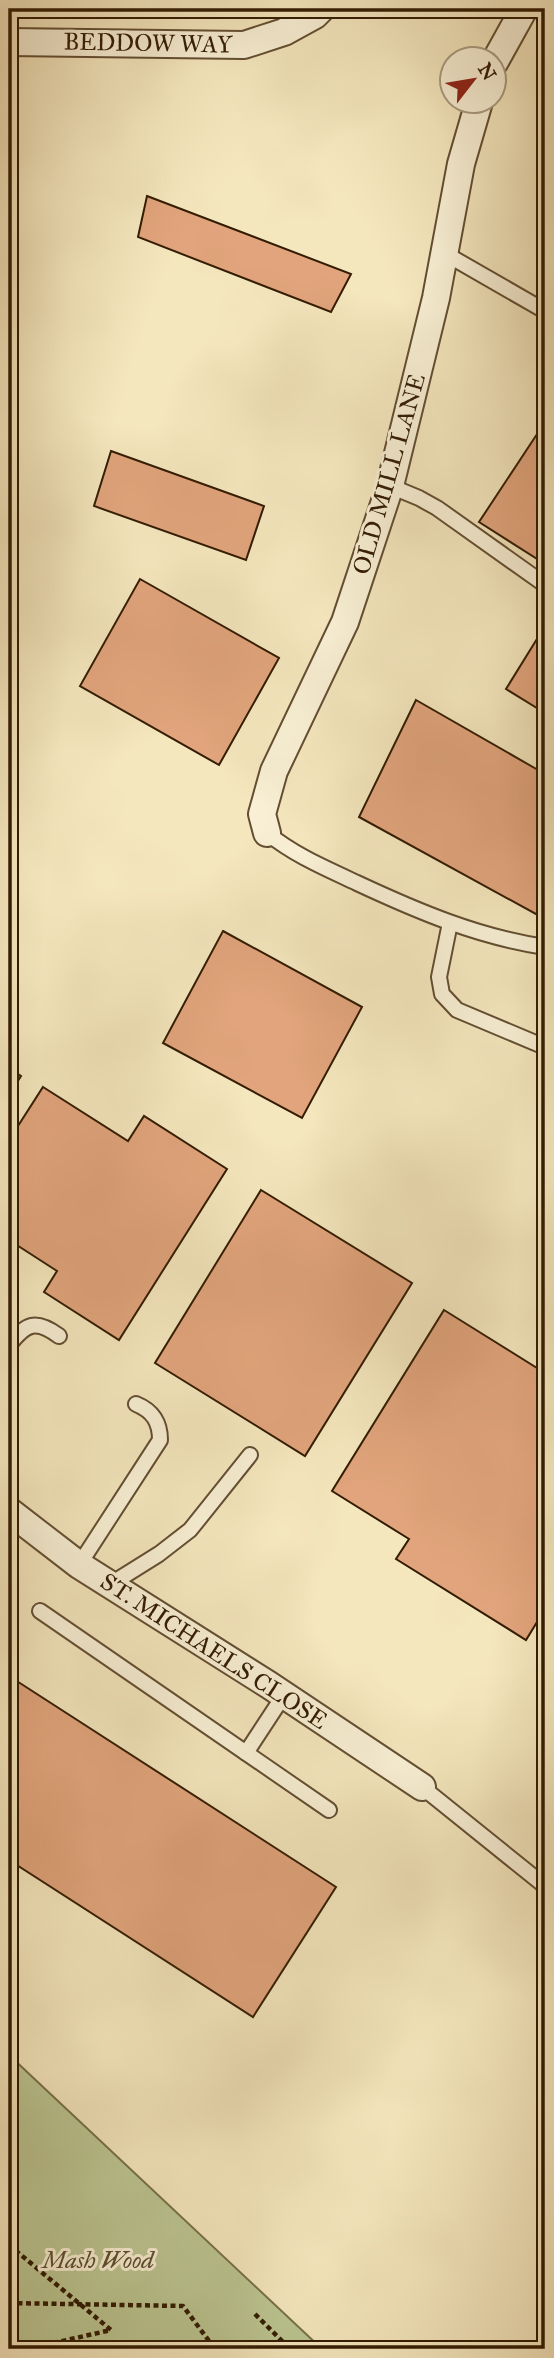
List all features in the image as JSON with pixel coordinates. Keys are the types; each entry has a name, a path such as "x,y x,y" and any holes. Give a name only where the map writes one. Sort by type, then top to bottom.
{"street":[{"name":"BEDDOW WAY","path":"9,42 244,45 284,32 321,9"},
{"path":"504,46 524,9"},
{"name":"OLD MILL LANE","path":"267,833 262,814 274,771 345,622 390,486 436,298 461,164 475,116"},
{"name":"ST. MICHAELS CLOSE","path":"9,1511 79,1565 284,1695 422,1787"}],"lane":[{"path":"444,253 545,311"},
{"path":"390,486 437,508 544,584"},
{"path":"267,833 291,852 407,906 450,923 510,941 545,947"},
{"path":"450,923 439,977 442,994 457,1010 545,1047"},
{"path":"9,1345 20,1331 37,1324 46,1326 59,1336"},
{"path":"79,1565 160,1440 157,1420 146,1408 136,1404"},
{"path":"111,1584 159,1554 190,1530 250,1455"},
{"path":"40,1611 329,1810"},
{"path":"246,1753 284,1695"},
{"path":"422,1787 543,1879"}],"path":[{"path":"9,2245 111,2330 27,2349"},
{"path":"9,2303 183,2306 215,2349"},
{"path":"255,2314 290,2349"}],"green space":[{"name":"Mash Wood","path":"9,2055 322,2349 9,2349"}],"building":[{"path":"147,196 351,274 331,312 138,237"},
{"path":"545,422 545,564 479,522"},
{"path":"111,451 264,506 246,560 94,506"},
{"path":"140,579 279,658 219,765 80,686"},
{"path":"545,626 545,713 506,689"},
{"path":"416,700 545,774 545,919 359,817"},
{"path":"223,931 362,1007 302,1118 163,1043"},
{"path":"9,1068 21,1076 9,1095"},
{"path":"43,1087 128,1141 144,1116 227,1169 119,1340 44,1292 57,1271 9,1240 9,1140"},
{"path":"261,1190 412,1283 305,1456 155,1363"},
{"path":"444,1310 545,1373 545,1609 526,1640 396,1559 409,1539 332,1491"},
{"path":"9,1676 336,1887 253,2017 9,1860"}]}
